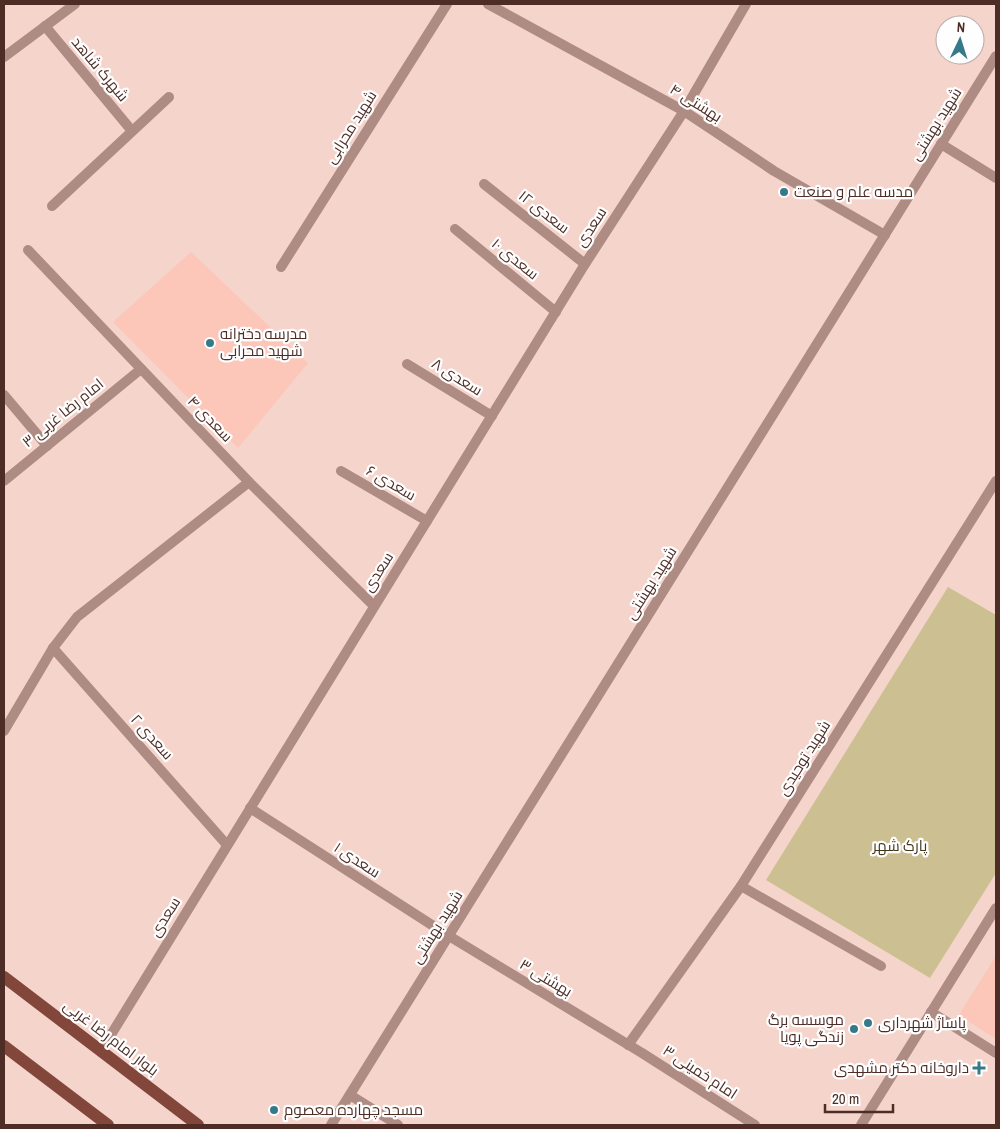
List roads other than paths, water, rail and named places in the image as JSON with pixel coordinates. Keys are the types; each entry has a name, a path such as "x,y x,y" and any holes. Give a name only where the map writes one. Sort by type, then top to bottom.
{"main road":[{"name":"بلوار امام رضا غربی","path":"4,977 198,1125"},
{"path":"4,1046 108,1125"}],"street":[{"path":"4,57 75,4"},
{"name":"شهید محرابی","path":"281,267 447,4"},
{"name":"بهشتی ۴","path":"488,4 684,111 774,171 885,235"},
{"name":"سعدی","path":"101,1051 585,264 684,111 746,4"},
{"name":"شهرک شاهد","path":"45,26 132,131"},
{"name":"شهید بهشتی","path":"331,1125 996,56"},
{"path":"52,206 169,97"},
{"path":"941,144 996,178"},
{"name":"سعدی ۱۲","path":"484,184 585,264"},
{"name":"سعدی ۱۰","path":"455,229 556,312"},
{"name":"سعدی ۴","path":"28,250 249,482 374,606"},
{"name":"سعدی ۸","path":"408,364 492,416"},
{"name":"امام رضا غربی ۳","path":"4,481 141,369"},
{"path":"4,395 47,446"},
{"name":"سعدی ۶","path":"341,471 427,521"},
{"name":"شهید توحیدی","path":"628,1045 741,886 996,481"},
{"path":"4,731 53,648 77,617 249,482"},
{"name":"سعدی ۲","path":"53,648 227,845"},
{"name":"سعدی ۱","path":"250,808 448,936"},
{"path":"741,886 881,966"},
{"path":"861,1125 996,908"},
{"name":"بهشتی ۳","path":"448,936 628,1045"},
{"path":"931,1012 996,1053"},
{"name":"امام خمینی ۳","path":"628,1045 755,1125"},
{"path":"350,1095 398,1125"}],"place":[{"name":"مدسه علم و صنعت","path":"784,192"},
{"name":"مدرسه دخترانه شهید محرابی","path":"210,343"},
{"name":"پاساژ شهرداری","path":"868,1023"},
{"name":"موسسه برگ زندگی پویا","path":"854,1029"},
{"name":"داروخانه دکتر مشهدی","path":"979,1068"},
{"name":"مسجد چهارده معصوم","path":"274,1110"}],"park label":[{"name":"پارک شهر","path":"900,846"}]}
